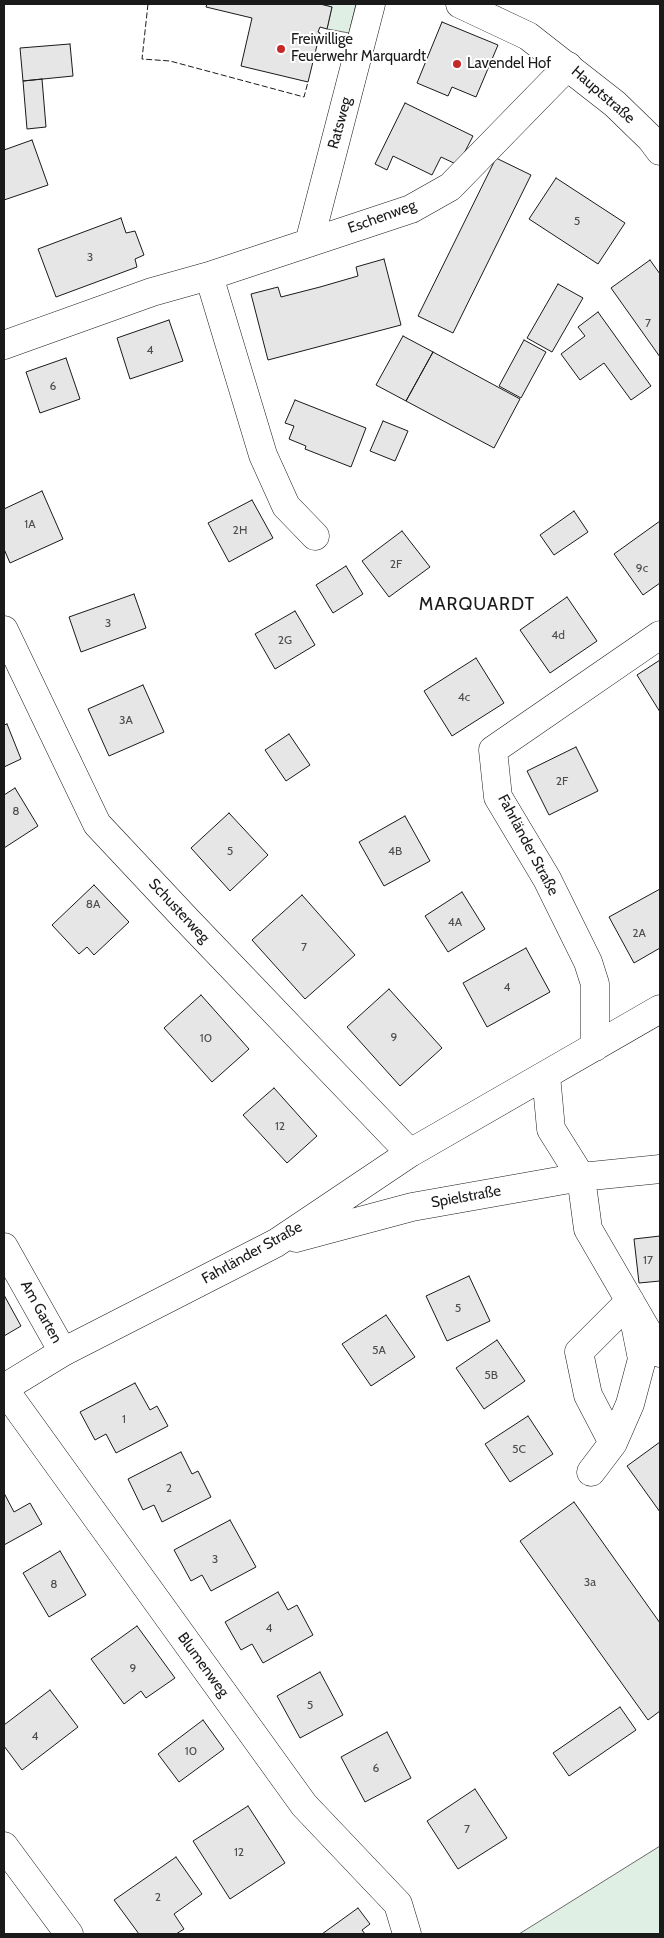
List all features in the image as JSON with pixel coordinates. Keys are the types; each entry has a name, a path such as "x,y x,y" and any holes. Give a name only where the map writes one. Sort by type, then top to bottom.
{"street":[{"name":"Ratsweg","path":"309,242 371,4"},
{"name":"Hauptstraße","path":"460,4 528,36 615,104 651,139 660,151"},
{"name":"Eschenweg","path":"4,345 152,292 209,276 411,209 450,187 568,66"},
{"path":"209,276 263,455 286,506 315,536"},
{"name":"Schusterweg","path":"4,630 97,824 410,1153"},
{"name":"Fahrländer Straße","path":"595,1047 595,984 588,962 547,879 498,797 493,750 660,635"},
{"name":"Fahrländer Straße","path":"4,1389 63,1352 276,1243 410,1153 660,1009"},
{"path":"546,1075 551,1129 581,1177 588,1229 660,1353"},
{"name":"Spielstraße","path":"276,1243 412,1207 581,1177 660,1169"},
{"name":"Am Garten","path":"4,1247 63,1352"},
{"path":"591,1472 613,1443 630,1404 642,1359 630,1301"},
{"path":"613,1443 588,1395 580,1352 630,1301"},
{"name":"Blumenweg","path":"4,1389 304,1805 398,1904 407,1934"},
{"path":"4,1846 69,1934"}],"green space":[{"path":"320,4 356,4 349,33 327,29 332,7"},
{"path":"660,1846 660,1934 519,1934"}],"building":[{"name":"Freiwillige Feuerwehr Marquardt","path":"207,4 320,4 332,7 327,29 320,27 318,32 320,33 308,82 241,66 252,18 206,7"},
{"name":"Lavendel Hof","path":"442,22 498,45 476,97 452,87 448,96 417,83"},
{"path":"70,44 73,76 23,81 20,48"},
{"path":"42,79 46,127 27,129 23,81"},
{"path":"405,103 473,136 458,165 441,157 432,175 393,156 387,170 375,164"},
{"path":"32,140 48,185 4,200 4,150"},
{"path":"496,158 531,175 453,333 418,316"},
{"path":"556,178 625,223 598,264 529,219"},
{"path":"121,218 126,233 135,231 144,255 135,259 137,267 56,297 38,249"},
{"path":"384,259 401,325 268,360 251,294 278,287 281,297 320,287 358,276 356,267"},
{"path":"650,260 660,274 660,357 611,288"},
{"path":"558,284 583,298 552,352 527,338"},
{"path":"598,312 651,386 631,400 604,363 580,380 561,354 585,336 578,327"},
{"path":"169,320 183,361 130,379 117,338"},
{"path":"403,336 433,352 406,401 376,385"},
{"path":"524,340 546,352 521,398 499,386"},
{"path":"433,352 520,399 494,448 406,401"},
{"path":"66,358 80,399 40,413 26,372"},
{"path":"295,400 366,428 351,467 305,449 306,446 289,439 294,426 285,423"},
{"path":"383,421 408,431 395,461 370,451"},
{"path":"42,491 63,539 10,563 4,549 4,509"},
{"path":"252,500 273,538 229,562 208,523"},
{"path":"574,511 588,532 554,555 540,535"},
{"path":"660,521 660,583 643,595 614,554"},
{"path":"402,531 430,567 389,597 362,561"},
{"path":"346,566 363,594 333,613 316,585"},
{"path":"134,594 146,628 81,652 69,617"},
{"path":"567,597 597,641 550,673 520,630"},
{"path":"295,611 315,645 275,669 255,634"},
{"path":"476,658 504,703 452,736 424,691"},
{"path":"660,660 660,712 637,675"},
{"path":"143,685 164,732 109,756 88,709"},
{"path":"7,724 21,759 4,767 4,725"},
{"path":"289,734 310,765 286,781 265,750"},
{"path":"576,747 598,791 549,815 527,771"},
{"path":"15,788 38,826 4,848 4,795"},
{"path":"229,813 268,855 230,891 191,848"},
{"path":"405,816 430,861 384,886 359,842"},
{"path":"94,885 129,922 94,955 87,947 79,954 52,925"},
{"path":"660,889 660,948 634,963 609,917"},
{"path":"462,892 485,929 448,952 425,916"},
{"path":"302,895 355,955 305,999 252,940"},
{"path":"526,948 550,992 487,1027 463,983"},
{"path":"389,989 442,1048 400,1086 347,1027"},
{"path":"201,995 249,1049 212,1082 164,1028"},
{"path":"274,1088 317,1136 287,1163 243,1115"},
{"path":"660,1236 660,1281 639,1283 634,1239"},
{"path":"469,1276 490,1321 447,1341 426,1296"},
{"path":"4,1295 21,1326 4,1336"},
{"path":"386,1315 415,1357 371,1386 342,1344"},
{"path":"497,1340 525,1381 484,1409 456,1368"},
{"path":"135,1383 150,1410 157,1406 168,1426 116,1453 106,1434 95,1440 80,1412"},
{"path":"528,1416 553,1454 510,1482 485,1444"},
{"path":"660,1442 660,1512 627,1466"},
{"path":"181,1452 192,1474 198,1471 211,1497 162,1522 154,1505 143,1510 128,1479"},
{"path":"4,1493 14,1512 30,1503 42,1524 4,1545"},
{"path":"574,1502 660,1623 660,1711 648,1720 520,1541"},
{"path":"230,1520 256,1567 211,1591 202,1575 191,1581 174,1550"},
{"path":"60,1551 86,1595 49,1617 23,1573"},
{"path":"278,1592 288,1610 297,1605 313,1635 263,1663 252,1644 241,1650 225,1622"},
{"path":"137,1626 175,1678 146,1698 141,1691 124,1704 91,1659"},
{"path":"320,1672 343,1715 300,1738 277,1696"},
{"path":"50,1690 78,1727 22,1770 4,1746 4,1725"},
{"path":"620,1707 636,1730 569,1776 553,1753"},
{"path":"203,1720 224,1749 179,1782 158,1754"},
{"path":"387,1732 411,1778 365,1802 341,1757"},
{"path":"475,1789 507,1838 458,1869 427,1821"},
{"path":"248,1806 285,1863 230,1899 193,1841"},
{"path":"176,1857 202,1894 174,1914 184,1929 176,1934 139,1934 114,1900"},
{"path":"358,1908 370,1924 362,1930 365,1934 322,1934"}],"fence":[{"path":"148,4 142,59 170,61 304,97 308,82"}],"place":[{"name":"Freiwillige Feuerwehr Marquardt","path":"281,49"},
{"name":"Lavendel Hof","path":"457,64"}],"district":[{"name":"MARQUARDT","path":"477,605"}]}
